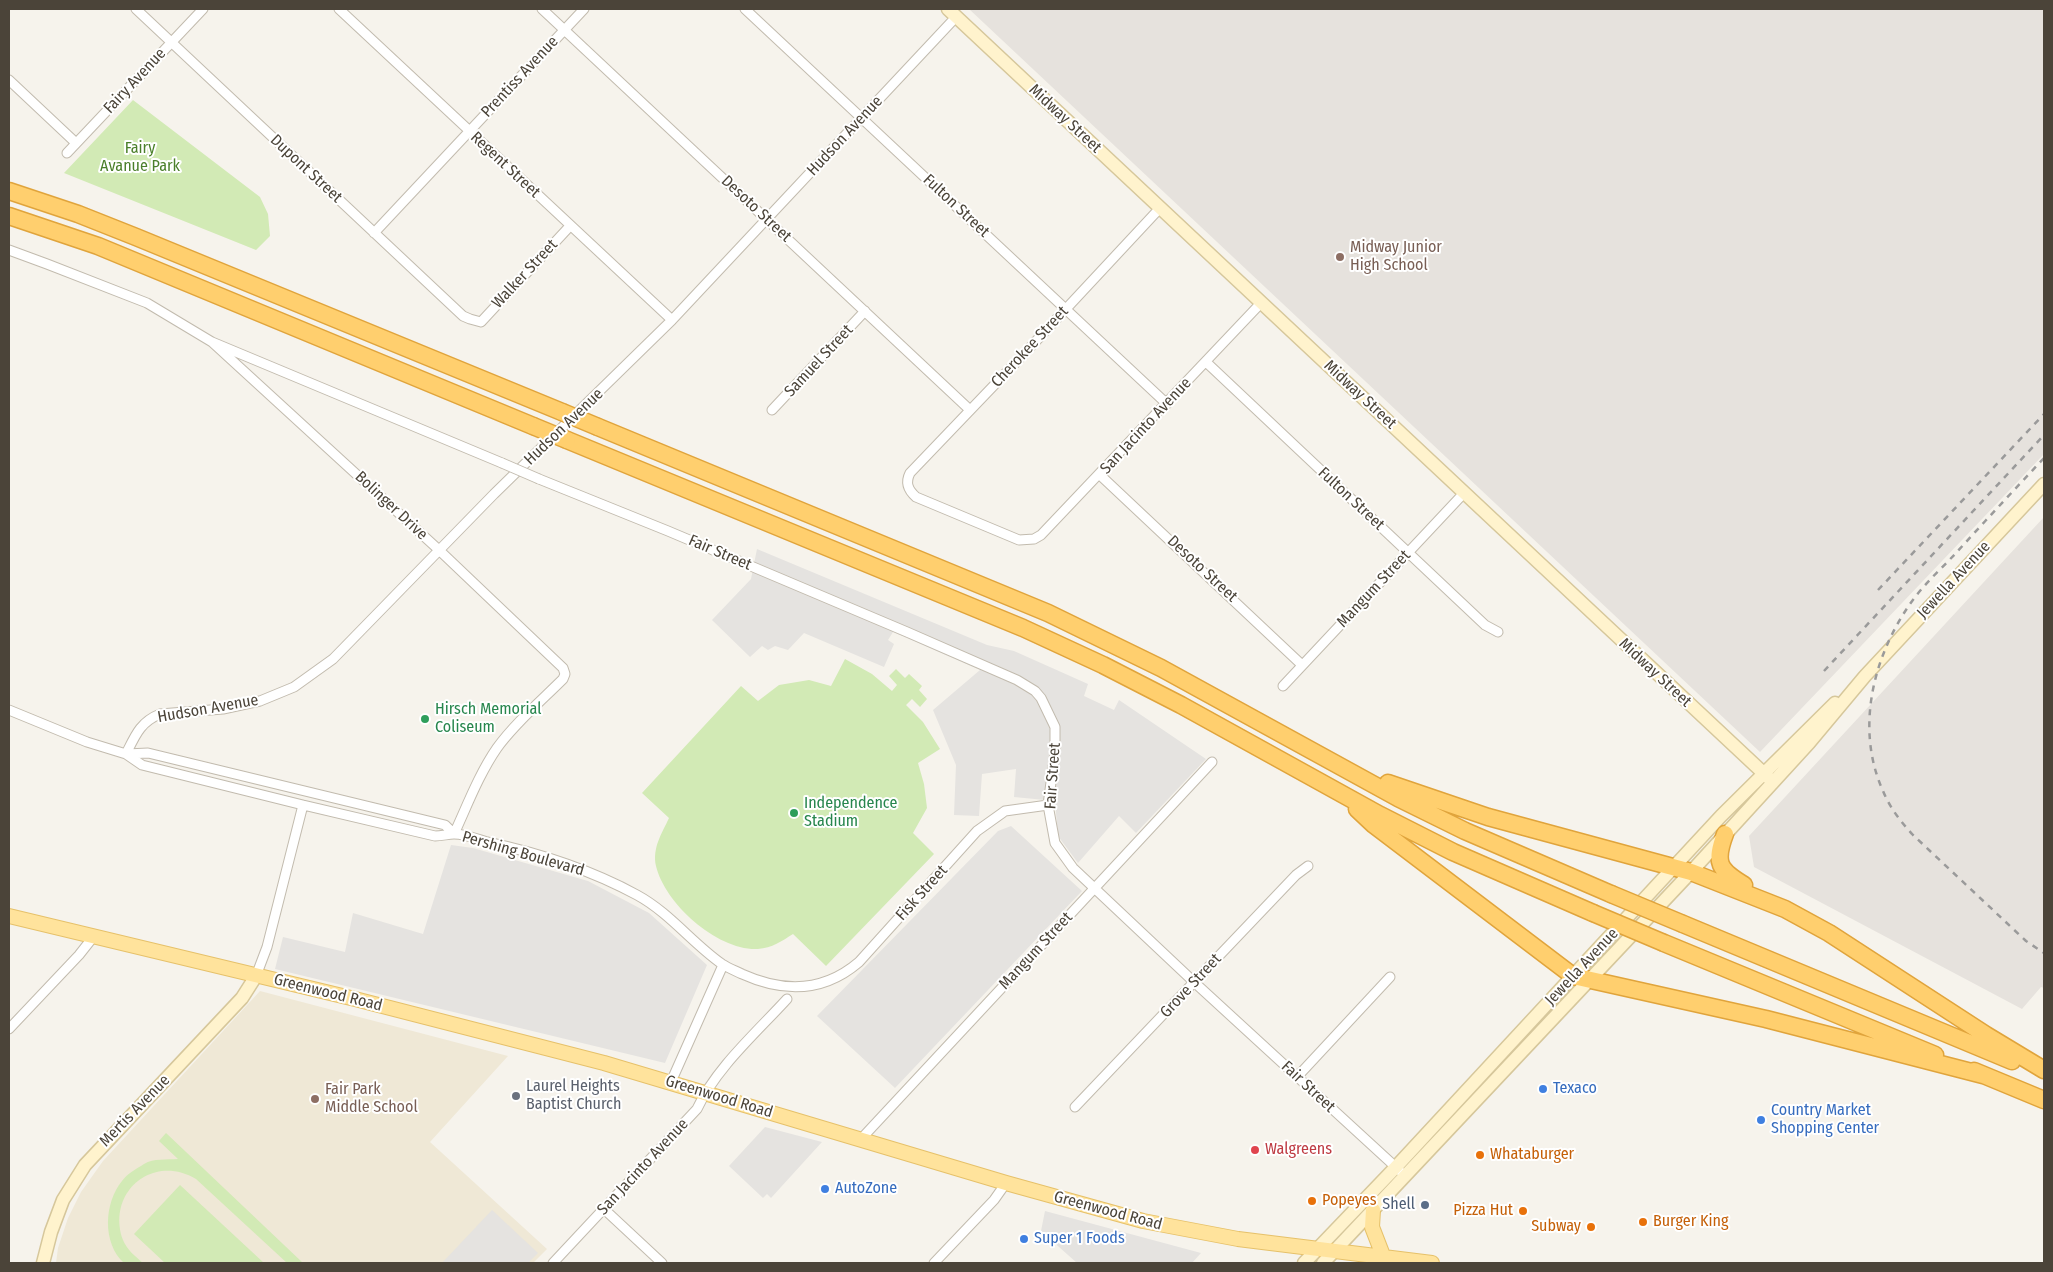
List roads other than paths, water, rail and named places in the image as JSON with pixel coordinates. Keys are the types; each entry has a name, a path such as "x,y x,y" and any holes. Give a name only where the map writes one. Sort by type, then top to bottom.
{"highway":[{"path":"9,191 78,214 136,237 1048,613 1161,668 1345,769 1465,831 1610,894 2044,1074"},
{"path":"9,216 98,246 1023,628 1103,665 1181,705 1342,796 1454,852 1593,913 2044,1100"},
{"path":"1345,769 1488,817 1691,872 1785,909"},
{"path":"1342,796 1374,825 1581,978 1766,1019 1983,1075"},
{"path":"1725,834 1719,853 1722,870 1743,885 1829,933 1970,1026 2044,1070"}],"main road":[{"name":"Midway Street","path":"952,13 1768,778"},
{"name":"Jewella Avenue","path":"1304,1263 1400,1172 1581,978 1691,872 1725,834 1812,724 1865,676 2044,484"},
{"name":"Jewella Avenue","path":"1581,978 1674,867 1768,778"},
{"name":"Greenwood Road","path":"9,916 493,1034 671,1082 1006,1183 1143,1221 1196,1233 1316,1250 1432,1263"},
{"name":"Mertis Avenue","path":"43,1263 51,1232 63,1200 85,1165 242,998 256,976"},
{"name":"Jewella Avenue","path":"1323,1263 1373,1210 1400,1172"},
{"path":"1373,1210 1372,1227 1384,1258"}],"street":[{"name":"Dupont Street","path":"136,9 463,316 470,320 481,322"},
{"name":"Fairy Avenue","path":"67,153 203,9"},
{"name":"Regent Street","path":"339,9 672,320"},
{"name":"Desoto Street","path":"542,9 970,410"},
{"name":"Prentiss Avenue","path":"374,233 584,9"},
{"name":"Fulton Street","path":"745,9 1167,404"},
{"name":"Hudson Avenue","path":"126,754 143,723 160,714 223,709 245,705 281,693 306,680 333,659 494,494 672,320 862,118 952,13"},
{"path":"9,80 76,143"},
{"name":"Cherokee Street","path":"1025,540 1019,540 916,497 908,488 907,480 910,473 1160,208"},
{"name":"Walker Street","path":"481,322 570,226"},
{"name":"Bolinger Drive","path":"9,250 147,303 212,342 502,463"},
{"name":"San Jacinto Avenue","path":"1025,540 1034,539 1042,535 1261,303"},
{"name":"Samuel Street","path":"772,410 865,312"},
{"name":"Bolinger Drive","path":"212,342 439,550 563,668 563,679 510,732 497,748 486,766 454,834"},
{"name":"Fulton Street","path":"1206,362 1485,625 1498,632"},
{"name":"Fair Street","path":"502,463 668,531 1017,680 1041,698 1055,727 1055,752 1048,806 1055,843 1073,868 1400,1172"},
{"name":"Desoto Street","path":"1100,475 1302,665"},
{"name":"Mangum Street","path":"1283,686 1464,493"},
{"name":"Pershing Boulevard","path":"9,710 87,742 126,754 142,765 436,836 454,834 561,863 597,876 636,894 668,915 697,944 724,965 756,980 786,987 798,987"},
{"name":"Pershing Boulevard","path":"126,754 148,753 445,825 454,834"},
{"name":"Mangum Street","path":"861,1139 1212,762"},
{"path":"256,976 267,946 303,805"},
{"name":"Fisk Street","path":"798,987 832,980 859,962 977,831 1005,811 1048,806"},
{"name":"Grove Street","path":"1075,1107 1296,875 1308,866"},
{"path":"9,1029 79,955 94,936"},
{"path":"671,1082 724,965"},
{"path":"1297,1076 1390,977"},
{"name":"San Jacinto Avenue","path":"553,1263 697,1109 704,1093 715,1077 787,999"},
{"path":"934,1263 994,1200 1006,1183"},
{"path":"604,1209 662,1263"}],"railway":[{"path":"1878,590 2044,414"},
{"path":"1824,671 2044,435"},
{"path":"2044,458 1926,584 1910,604 1886,647 1872,694 1869,719 1870,743 1875,767 1883,791 1900,820 1913,835 2026,941 2044,953"}],"place":[{"name":"Midway Junior High School","path":"1340,257"},
{"name":"Hirsch Memorial Coliseum","path":"425,719"},
{"name":"Independence Stadium","path":"794,813"},
{"name":"Texaco","path":"1543,1089"},
{"name":"Laurel Heights Baptist Church","path":"516,1096"},
{"name":"Fair Park Middle School","path":"315,1099"},
{"name":"Country Market Shopping Center","path":"1761,1120"},
{"name":"Walgreens","path":"1255,1150"},
{"name":"Whataburger","path":"1480,1155"},
{"name":"AutoZone","path":"825,1189"},
{"name":"Popeyes","path":"1312,1201"},
{"name":"Shell","path":"1425,1205"},
{"name":"Pizza Hut","path":"1523,1211"},
{"name":"Burger King","path":"1643,1222"},
{"name":"Subway","path":"1591,1227"},
{"name":"Super 1 Foods","path":"1024,1239"}],"park label":[{"name":"Fairy Avanue Park","path":"140,158"}]}
